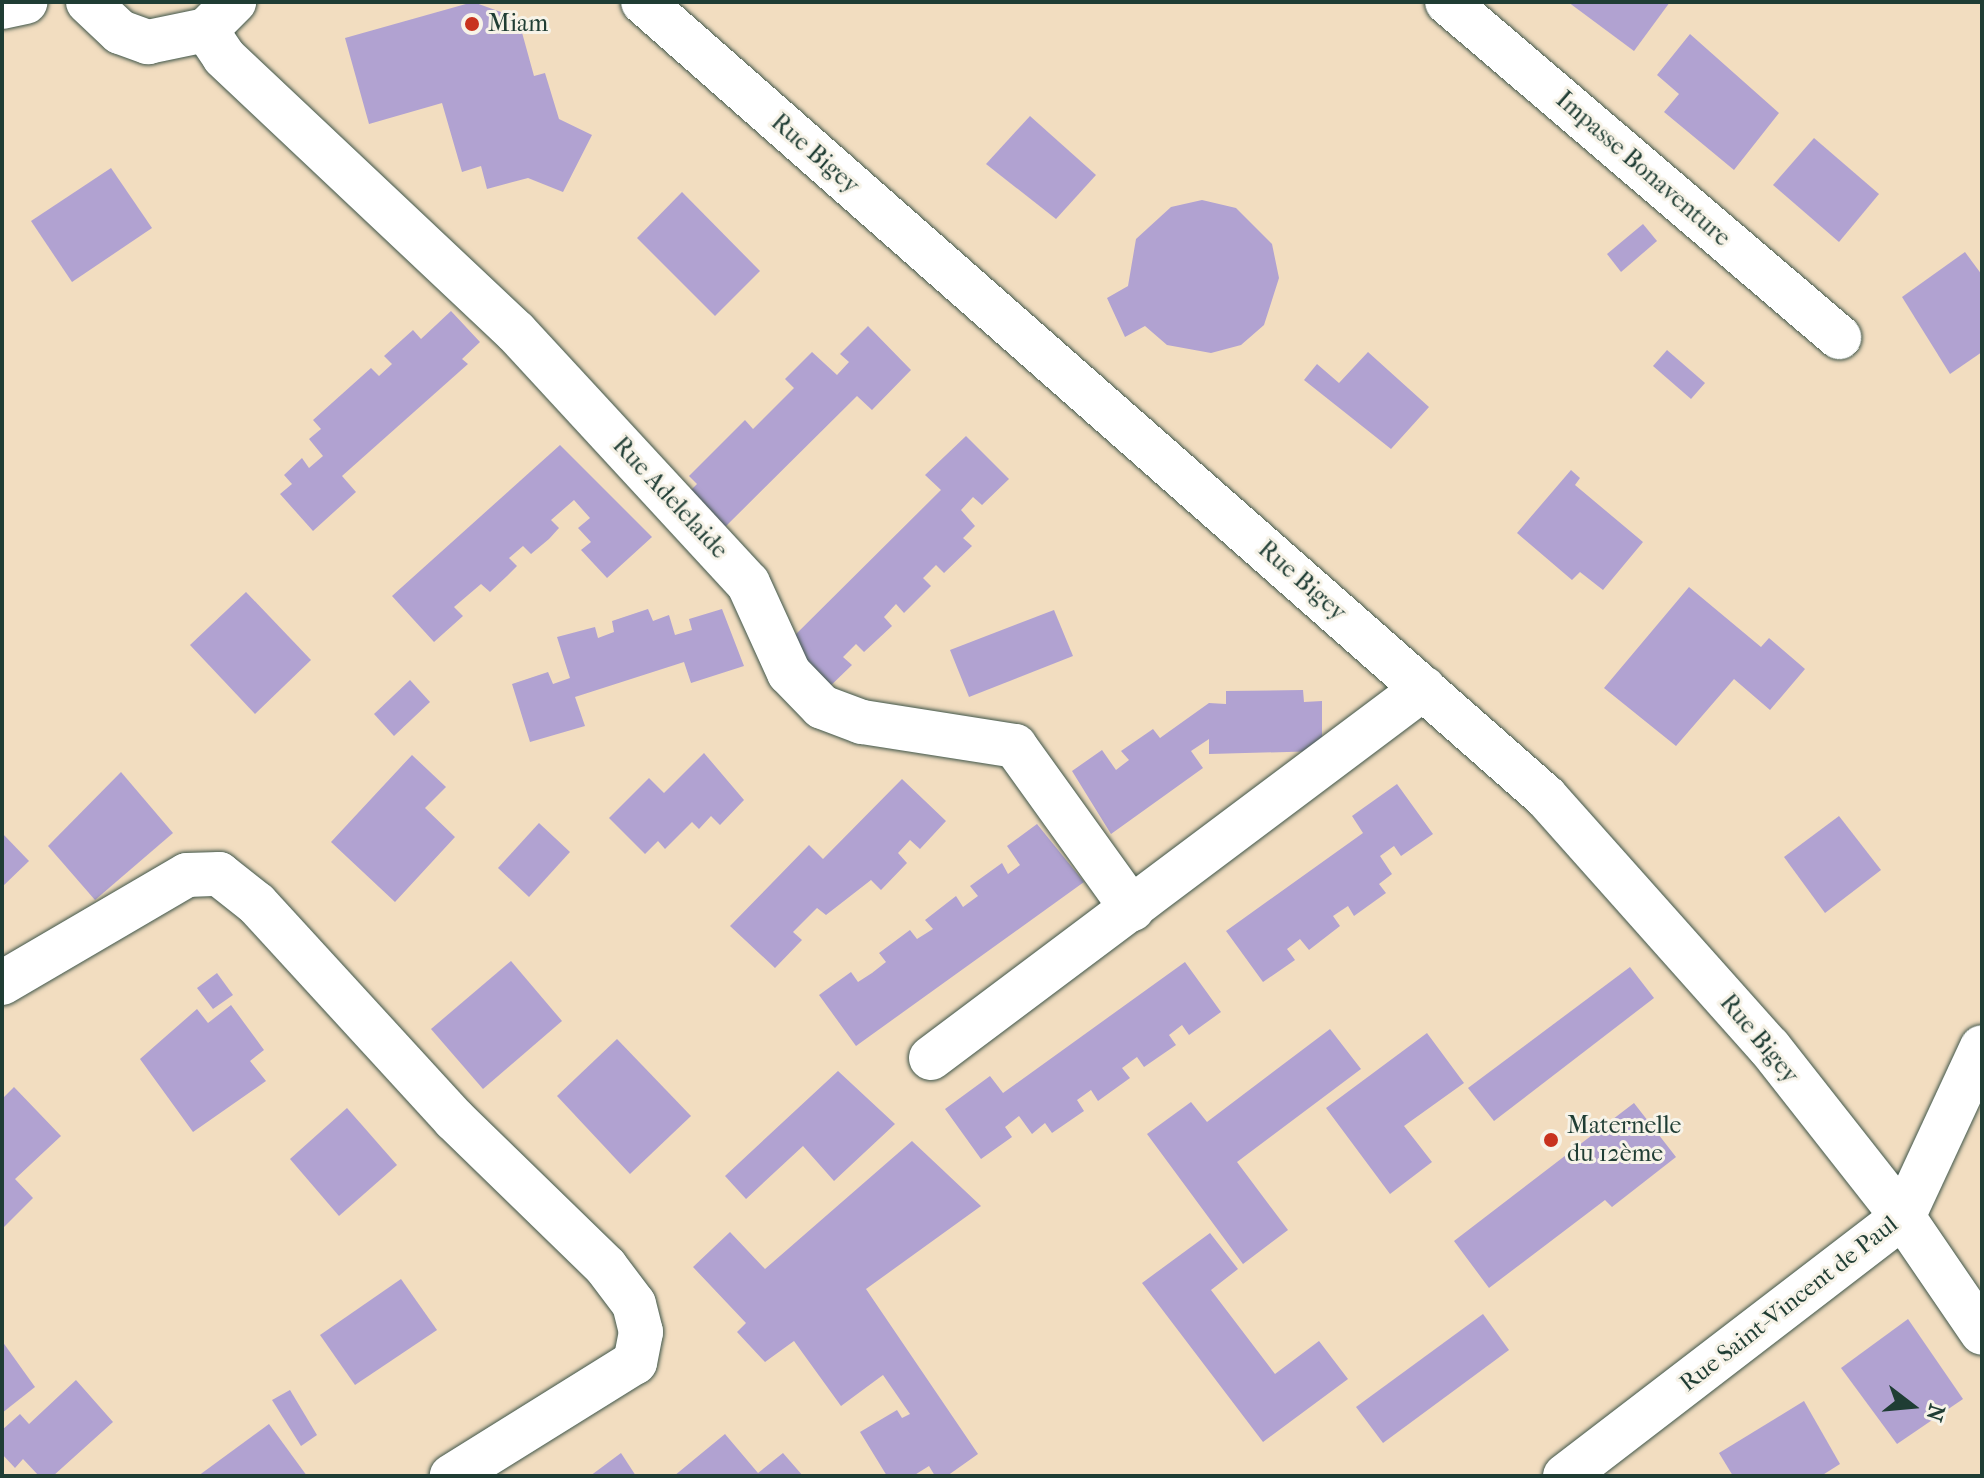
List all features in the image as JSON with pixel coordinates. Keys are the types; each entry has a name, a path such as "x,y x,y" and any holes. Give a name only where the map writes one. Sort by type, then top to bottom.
{"street":[{"path":"2,7 25,2"},
{"path":"88,2 120,32 148,42 220,16"},
{"name":"Rue Bigey","path":"643,2 1546,797 1769,1047 1903,1217 1982,1333"},
{"name":"Impasse Bonaventure","path":"1447,2 1839,337"},
{"name":"Rue Adelelaide","path":"220,16 224,57 516,332 748,583 789,673 822,707 862,722 1015,746 1132,909"},
{"path":"931,1058 1424,688"},
{"path":"2,983 187,875 219,874 257,904 454,1119 606,1267 634,1304 641,1332 635,1362 452,1476"},
{"name":"Rue Saint-Vincent de Paul","path":"1585,1470 1903,1217 1982,1047"}],"building":[{"path":"473,2 518,18 534,76 545,73 559,119 592,135 563,192 528,178 487,189 481,166 462,172 442,103 369,124 345,38"},
{"path":"1568,2 1670,2 1634,51"},
{"path":"1690,34 1779,113 1734,170 1664,112 1679,94 1657,75"},
{"path":"1030,116 1096,175 1056,219 986,164"},
{"path":"1814,138 1879,194 1839,242 1773,185"},
{"path":"111,168 152,228 72,282 31,221"},
{"path":"682,192 760,271 715,316 637,238"},
{"path":"1202,200 1236,208 1272,244 1279,278 1264,325 1241,345 1211,353 1167,345 1145,326 1125,337 1107,298 1128,286 1136,239 1171,207"},
{"path":"1643,224 1657,241 1621,272 1607,254"},
{"path":"1965,252 1982,275 1982,352 1950,374 1902,297"},
{"path":"451,311 480,342 462,359 468,364 342,476 356,492 313,531 280,494 292,484 284,475 302,458 309,468 323,456 309,439 321,429 313,420 371,368 379,376 392,364 384,356 413,330 421,339"},
{"path":"868,326 911,370 872,410 857,396 720,532 685,496 697,484 689,476 745,420 753,429 794,388 785,379 812,352 837,375 849,362 840,354"},
{"path":"1667,350 1705,383 1691,399 1653,366"},
{"path":"1368,352 1429,407 1391,449 1304,380 1317,364 1339,383"},
{"path":"966,436 1009,479 982,505 973,497 961,510 975,526 963,538 972,546 944,573 936,565 923,578 931,586 904,613 896,604 884,617 892,626 864,652 856,644 843,657 852,665 824,692 782,648 941,490 925,475"},
{"path":"560,445 652,537 607,578 581,550 591,542 578,528 590,518 574,500 551,520 559,528 549,539 531,554 523,546 509,558 517,566 490,592 481,584 454,607 463,616 434,642 392,596"},
{"path":"1571,470 1580,478 1575,485 1643,542 1603,590 1580,572 1572,580 1517,533"},
{"path":"1689,587 1761,647 1769,638 1805,669 1770,710 1734,679 1676,746 1604,688"},
{"path":"246,592 311,660 255,714 190,645"},
{"path":"648,609 653,621 669,615 675,635 692,630 689,619 722,609 744,666 691,683 684,662 575,697 585,726 530,742 512,684 548,672 553,684 570,678 557,637 595,627 598,638 614,632 612,621"},
{"path":"1054,610 1073,656 969,697 950,650"},
{"path":"410,680 430,702 394,736 374,714"},
{"path":"1303,690 1304,702 1322,701 1322,751 1209,754 1209,739 1191,751 1203,768 1111,834 1072,771 1102,750 1116,770 1129,760 1121,751 1153,729 1160,738 1209,703 1226,704 1226,691"},
{"path":"704,753 744,800 720,825 711,816 699,829 692,822 665,849 658,841 645,854 609,818 649,778 664,793"},
{"path":"412,755 446,787 425,808 455,837 395,902 331,842"},
{"path":"121,772 173,833 95,900 48,846"},
{"path":"902,779 946,821 920,849 910,840 898,853 907,863 881,890 871,880 826,915 817,908 793,932 802,940 775,968 730,926 809,845 823,859"},
{"path":"1397,784 1433,834 1401,856 1394,846 1380,856 1392,874 1379,884 1386,893 1354,916 1348,906 1333,916 1340,926 1309,950 1300,939 1287,949 1295,960 1263,982 1226,931 1363,833 1352,816"},
{"path":"1839,816 1881,870 1825,913 1784,857"},
{"path":"539,823 570,852 529,897 498,868"},
{"path":"1037,824 1084,882 856,1046 819,995 851,972 858,982 872,973 886,962 879,953 910,930 917,939 933,929 925,920 956,896 963,907 978,896 970,886 1002,863 1008,874 1020,865 1007,846"},
{"path":"2,833 29,861 2,887"},
{"path":"511,961 562,1021 483,1089 431,1029"},
{"path":"1185,962 1221,1012 1189,1035 1182,1025 1169,1035 1176,1045 1144,1067 1137,1057 1122,1068 1130,1078 1098,1101 1091,1090 1077,1100 1084,1111 1052,1133 1045,1123 1032,1134 1019,1116 1005,1127 1012,1137 981,1159 945,1109 990,1076 1003,1093"},
{"path":"1630,967 1654,998 1494,1121 1468,1088"},
{"path":"217,973 233,995 213,1009 197,988"},
{"path":"231,1005 264,1050 250,1061 266,1081 193,1132 140,1059 197,1009 208,1023"},
{"path":"1330,1029 1361,1069 1237,1162 1288,1230 1243,1264 1147,1134 1191,1102 1207,1122"},
{"path":"1427,1033 1464,1083 1404,1126 1432,1162 1390,1194 1326,1108"},
{"path":"617,1039 691,1116 630,1174 557,1096"},
{"path":"838,1071 895,1124 834,1181 803,1146 746,1199 725,1176"},
{"path":"14,1087 61,1136 15,1179 33,1198 2,1229 2,1099"},
{"path":"1634,1103 1676,1157 1612,1207 1605,1200 1489,1288 1454,1241"},
{"path":"347,1108 397,1165 339,1216 290,1159"},
{"path":"912,1141 981,1206 866,1289 978,1454 947,1476 935,1476 929,1466 913,1476 887,1476 860,1432 897,1410 902,1418 910,1414 883,1375 841,1406 794,1341 765,1362 737,1332 746,1323 693,1267 730,1232 765,1269"},
{"path":"1210,1233 1238,1269 1211,1290 1275,1374 1319,1341 1348,1379 1263,1442 1142,1283"},
{"path":"401,1279 437,1330 355,1385 320,1335"},
{"path":"1483,1314 1509,1350 1383,1443 1356,1407"},
{"path":"1908,1319 1963,1399 1897,1444 1841,1368"},
{"path":"2,1341 35,1387 2,1413"},
{"path":"76,1380 113,1422 53,1476 39,1476 23,1459 15,1468 2,1454 2,1430 20,1414 29,1424"},
{"path":"290,1390 317,1435 301,1446 272,1400"},
{"path":"1804,1401 1840,1464 1821,1476 1733,1476 1719,1453"},
{"path":"269,1424 307,1476 198,1476"},
{"path":"725,1434 758,1473 783,1453 803,1476 674,1476"},
{"path":"621,1453 636,1476 590,1476"}],"place":[{"name":"Miam","path":"472,24"},
{"name":"Maternelle du 12ème","path":"1551,1140"}]}
